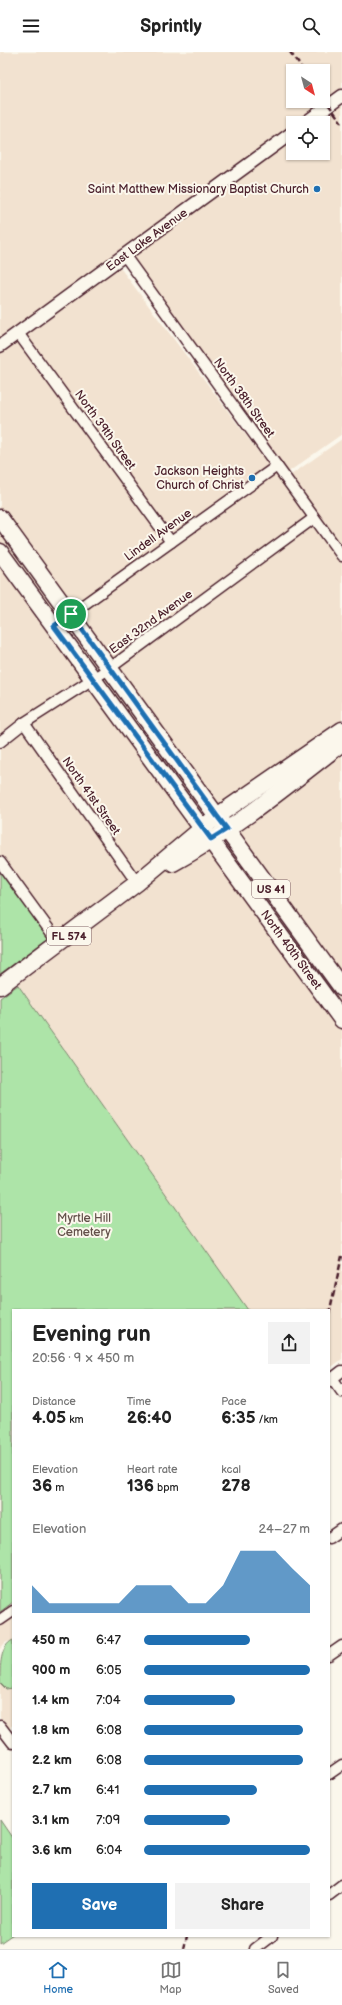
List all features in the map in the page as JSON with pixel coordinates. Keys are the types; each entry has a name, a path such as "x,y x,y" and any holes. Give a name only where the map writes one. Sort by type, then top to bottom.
{"main road":[{"name":"North 40th Street","path":"0,518 342,988"},
{"name":"North 40th Street","path":"0,552 342,1020"},
{"name":"FL 574","path":"206,834 217,816 342,730"},
{"name":"FL 574","path":"0,986 137,883 206,834 227,829 295,780 342,743"}],"street":[{"path":"315,116 342,96"},
{"name":"East Lake Avenue","path":"0,346 286,137"},
{"name":"North 38th Street","path":"125,256 342,556"},
{"name":"North 39th Street","path":"18,333 171,542"},
{"name":"Lindell Avenue","path":"54,626 277,466"},
{"name":"East 32nd Avenue","path":"0,742 24,724 94,680 314,518"},
{"name":"North 41st Street","path":"24,724 137,883"},
{"path":"0,862 59,943"},
{"path":"308,973 324,962"},
{"path":"342,1371 331,1380 342,1392"},
{"path":"330,1537 342,1529"},
{"path":"0,1620 12,1612"},
{"path":"330,1654 342,1646"},
{"path":"0,1726 11,1737"},
{"path":"330,1773 342,1765"},
{"path":"330,1894 342,1885"},
{"path":"255,1949 271,1937"}],"shaded area":[{"path":"0,52 342,52 342,88 330,97 330,64 286,64 286,108 315,108 304,116 286,116 286,129 112,257 281,482 342,439 342,1359 330,1368 330,1309 247,1309 13,977 59,943 0,862"},
{"path":"342,102 342,434 287,473 132,257 286,143 286,160 330,160 330,116 323,116"},
{"path":"12,1618 12,1640 5,1643 0,1649 0,1627"},
{"path":"0,1683 6,1689 12,1688 12,1726 8,1729 0,1718"}],"green space":[{"path":"0,862 53,935 0,974"},
{"name":"Myrtle Hill Cemetery","path":"18,985 247,1309 12,1309 12,1603 0,1612 0,998"},
{"path":"12,1641 12,1688 6,1689 0,1683 1,1664 3,1652"},
{"path":"0,1820 12,1838 12,1935 0,1943"}],"railway":[{"path":"290,52 299,64"},
{"path":"330,107 342,123"},
{"path":"330,1310 342,1256"},
{"path":"184,1949 187,1937"}],"place":[{"name":"Saint Matthew Missionary Baptist Church","path":"317,189"},
{"name":"Jackson Heights Church of Christ","path":"252,478"}],"route":[{"path":"71,614 217,816 227,829 211,839 54,626 71,614"}]}
